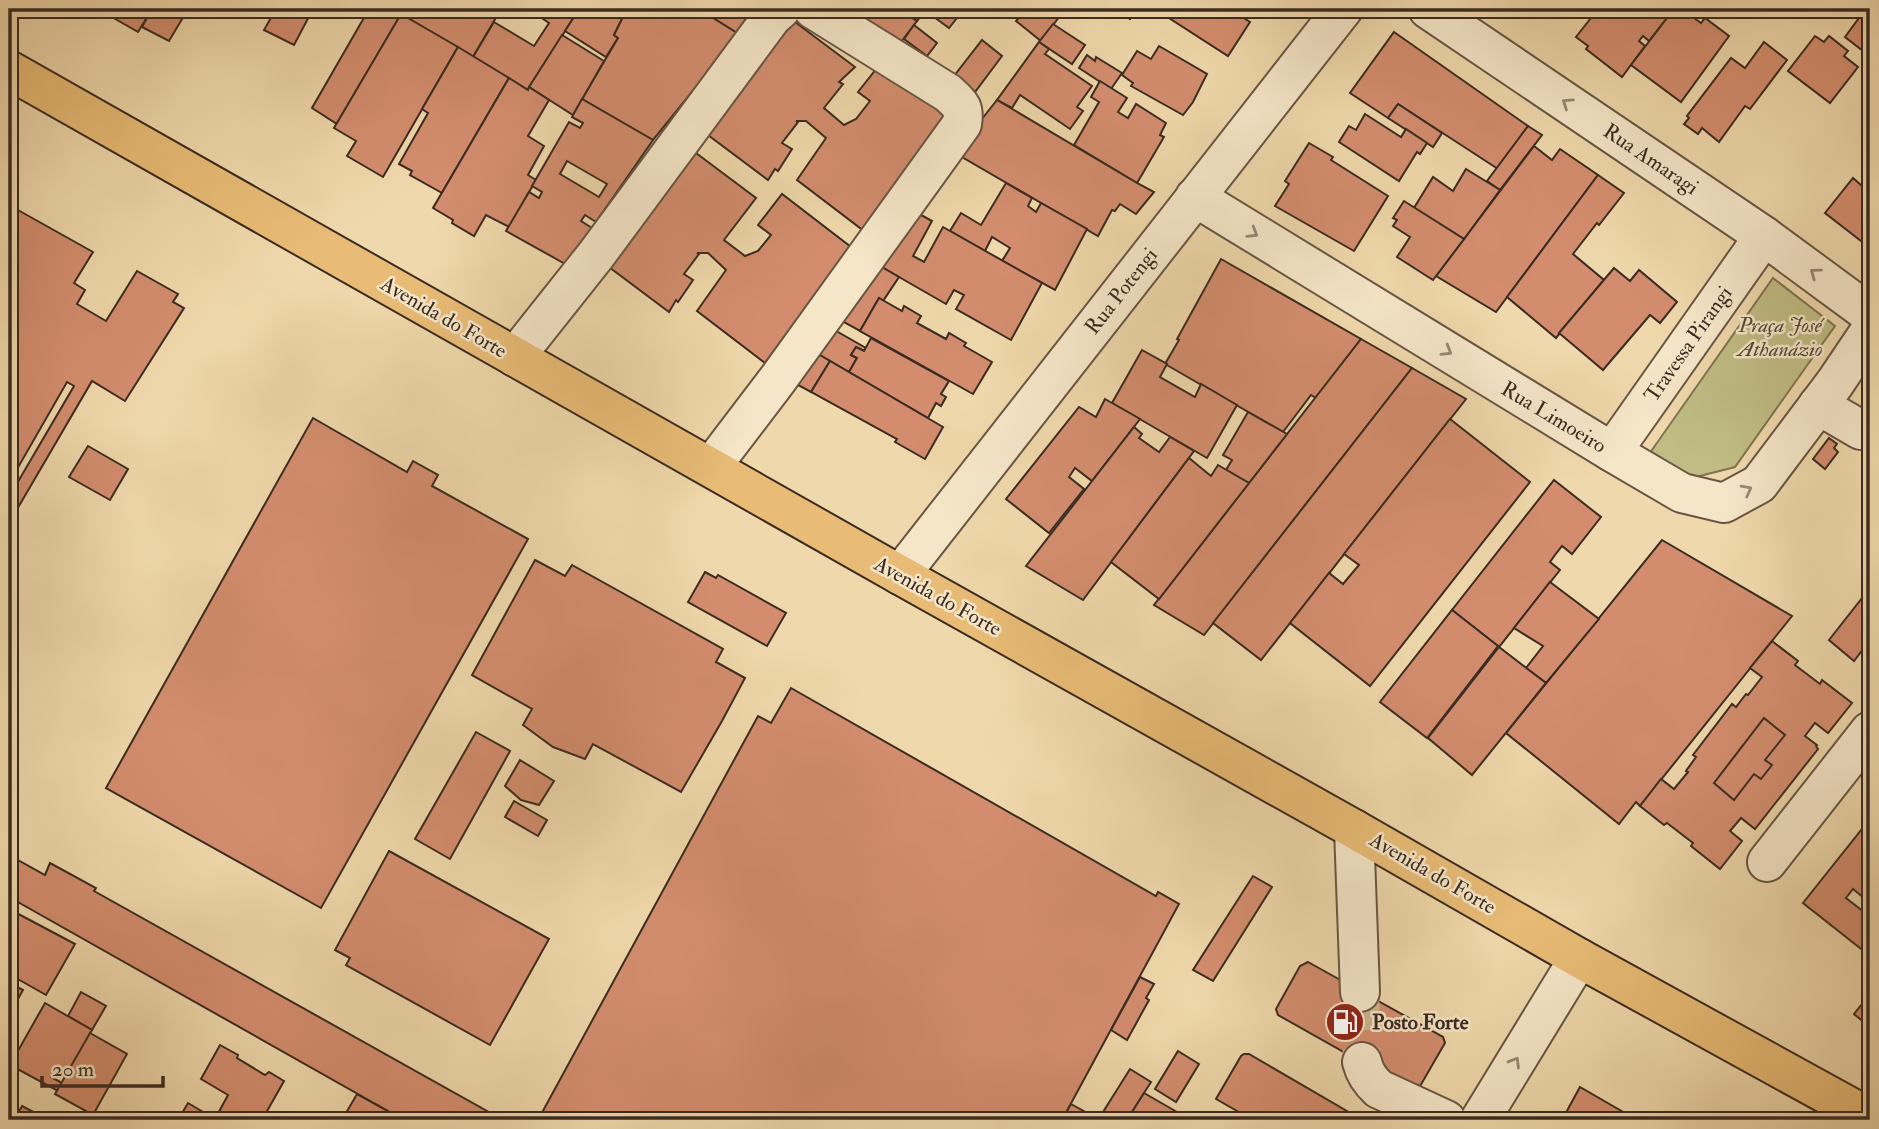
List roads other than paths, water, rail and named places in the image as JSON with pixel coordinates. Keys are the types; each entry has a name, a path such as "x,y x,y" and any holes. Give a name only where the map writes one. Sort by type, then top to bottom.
{"main road":[{"name":"Avenida do Forte","path":"9,70 900,575 1354,828 1579,958 1870,1118"}],"street":[{"path":"515,357 596,255 772,17 781,9"},
{"path":"710,467 778,379 962,124 964,113 959,103 948,93 813,9"},
{"name":"Rua Potengi","path":"900,575 1343,9"},
{"name":"Rua Amaragi","path":"1428,9 1764,236 1870,314"},
{"name":"Rua Limoeiro","path":"1195,197 1682,493 1724,503 1759,484 1870,331"},
{"name":"Travessa Pirangi","path":"1612,452 1764,236"},
{"path":"1818,405 1861,430 1870,430"},
{"path":"1767,862 1870,731"},
{"path":"1354,828 1360,992"},
{"path":"1480,1120 1579,958"},
{"path":"1362,1062 1364,1072 1379,1089 1446,1120"}],"tunnel":[{"path":"1360,992 1362,1062"}],"place":[{"name":"Posto Forte","path":"1345,1022"}],"park label":[{"name":"Praça José Athanázio","path":"1780,337"}]}
